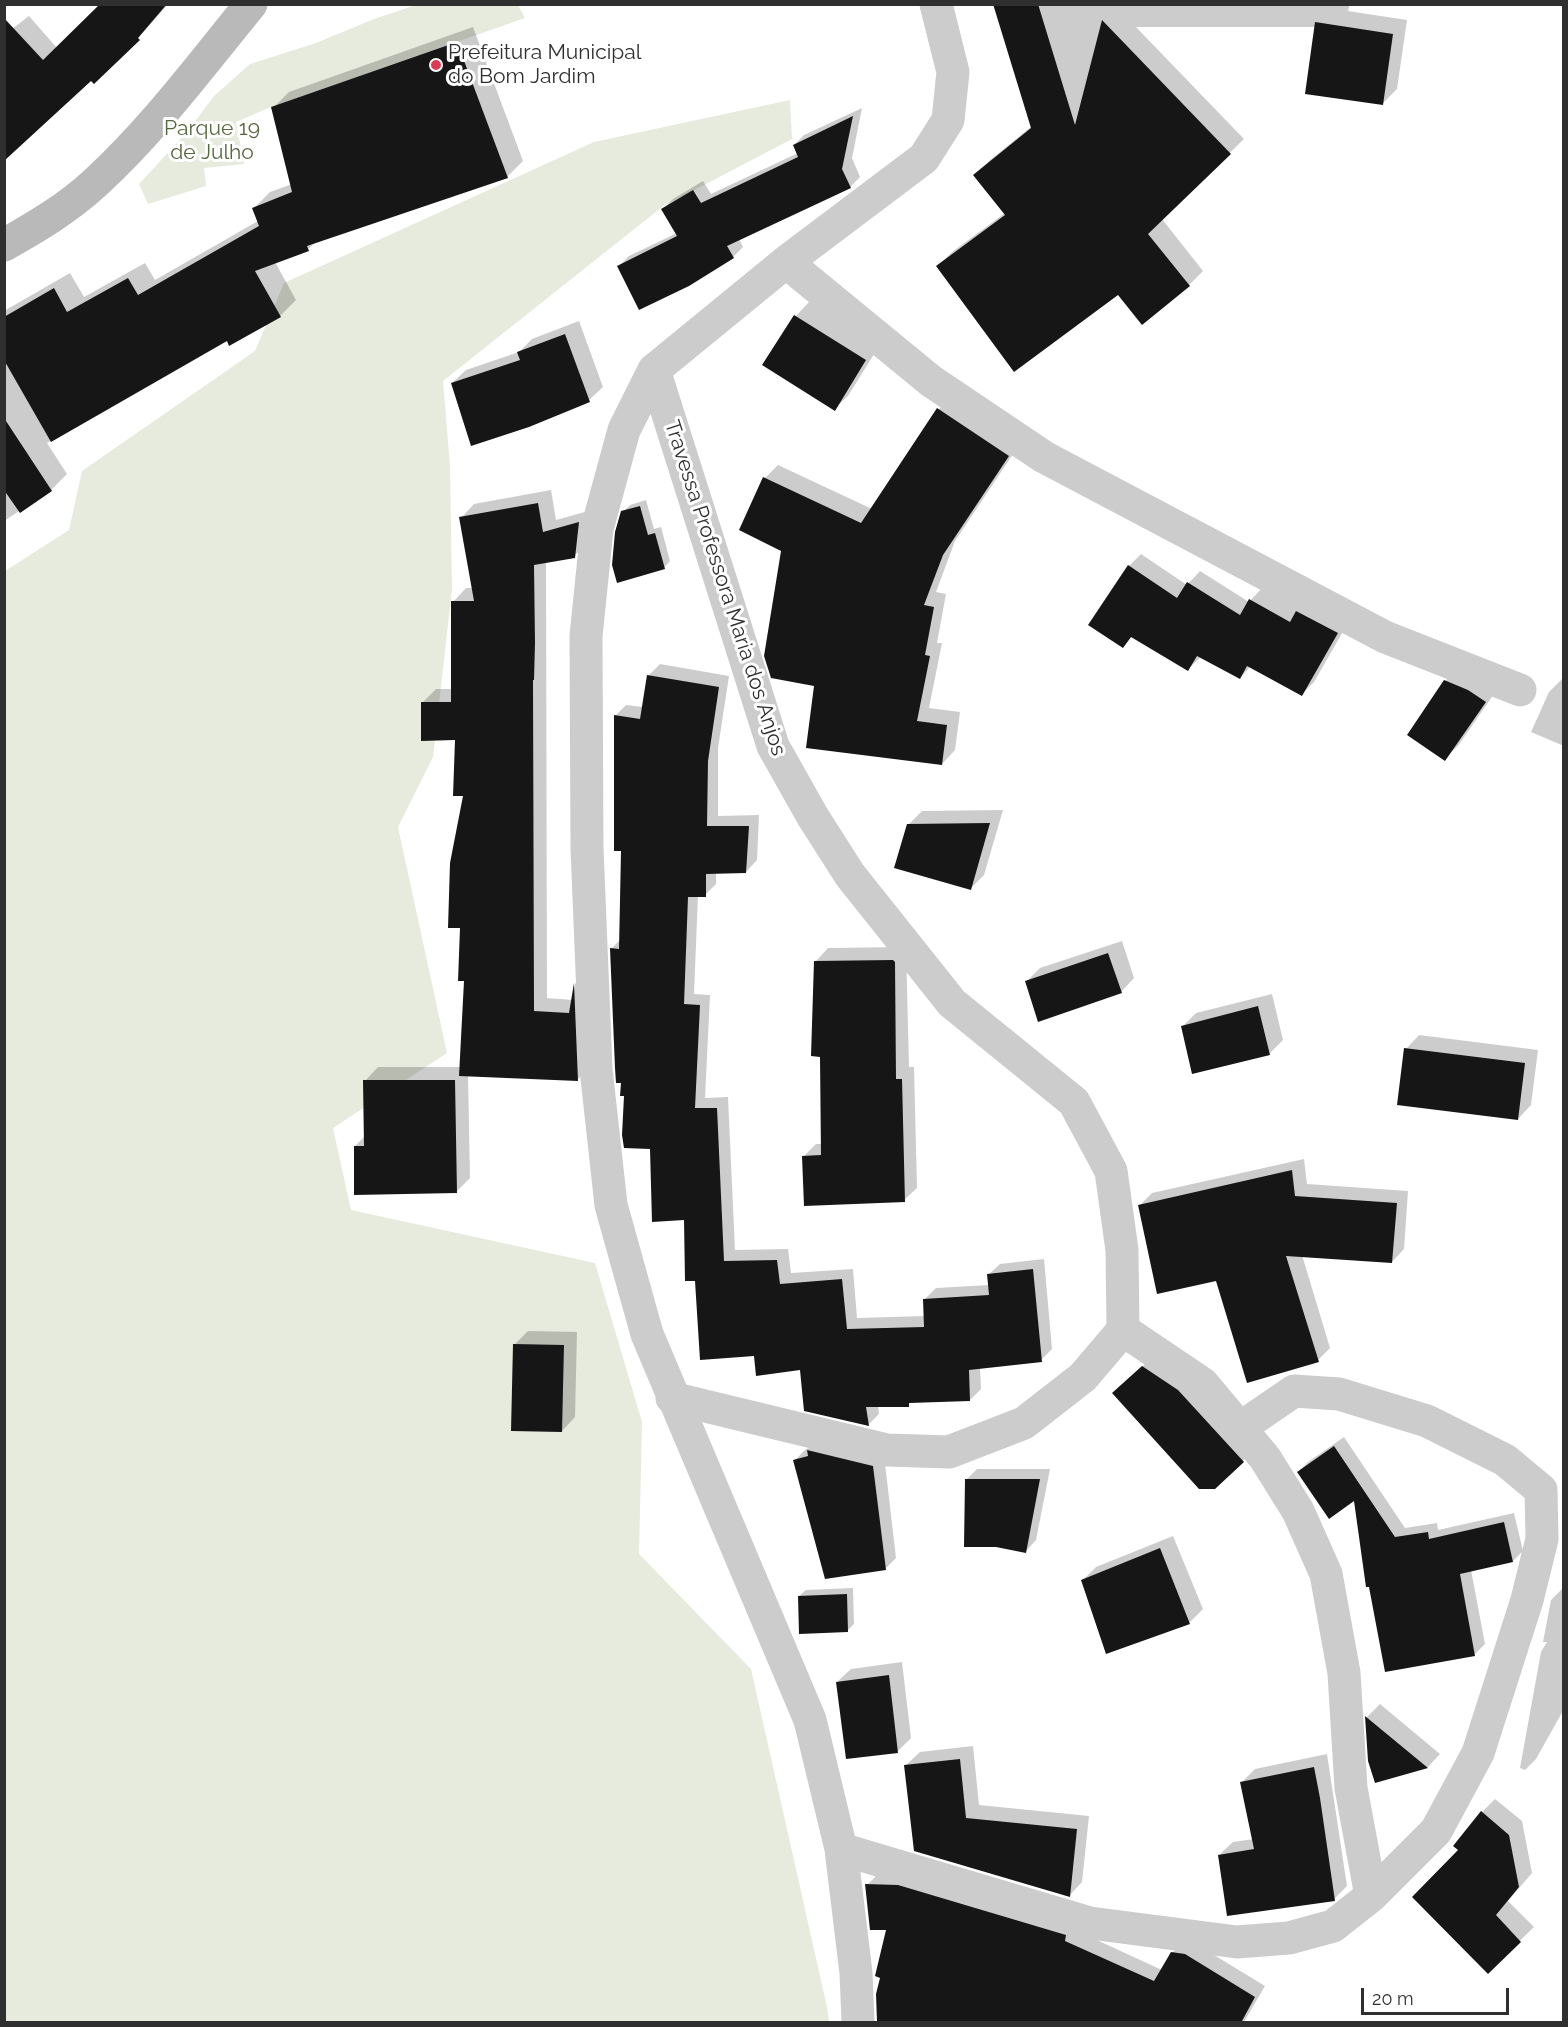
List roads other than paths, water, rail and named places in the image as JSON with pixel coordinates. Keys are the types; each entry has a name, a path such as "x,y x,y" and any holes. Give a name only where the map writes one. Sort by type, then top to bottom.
{"main road":[{"path":"4,245 48,219 94,184 145,133 251,4"}],"street":[{"path":"858,2022 856,1973 841,1848 810,1720 672,1398 647,1334 611,1205 596,1069 587,848 586,636 597,529 624,430 654,370 786,262 924,158 948,120 953,72 936,4"},
{"path":"786,262 931,381 1044,457 1385,637 1520,690"},
{"name":"Travessa Professora Maria dos Anjos","path":"654,370 773,746 813,817 850,875 952,1002 1074,1102 1111,1171 1122,1250 1123,1330"},
{"path":"672,1398 887,1450 949,1452 1024,1423 1083,1377 1123,1330 1203,1384 1265,1458 1298,1511 1326,1574 1344,1673 1351,1788 1371,1896"},
{"path":"841,1848 1090,1923 1237,1942 1289,1938 1334,1926 1371,1896 1436,1831 1478,1753 1527,1600 1542,1539 1541,1490 1505,1460 1427,1421 1339,1394 1294,1391 1240,1428"}],"place":[{"name":"Prefeitura Municipal do Bom Jardim","path":"436,65"}],"park label":[{"name":"Parque 19 de Julho","path":"212,141"}]}
